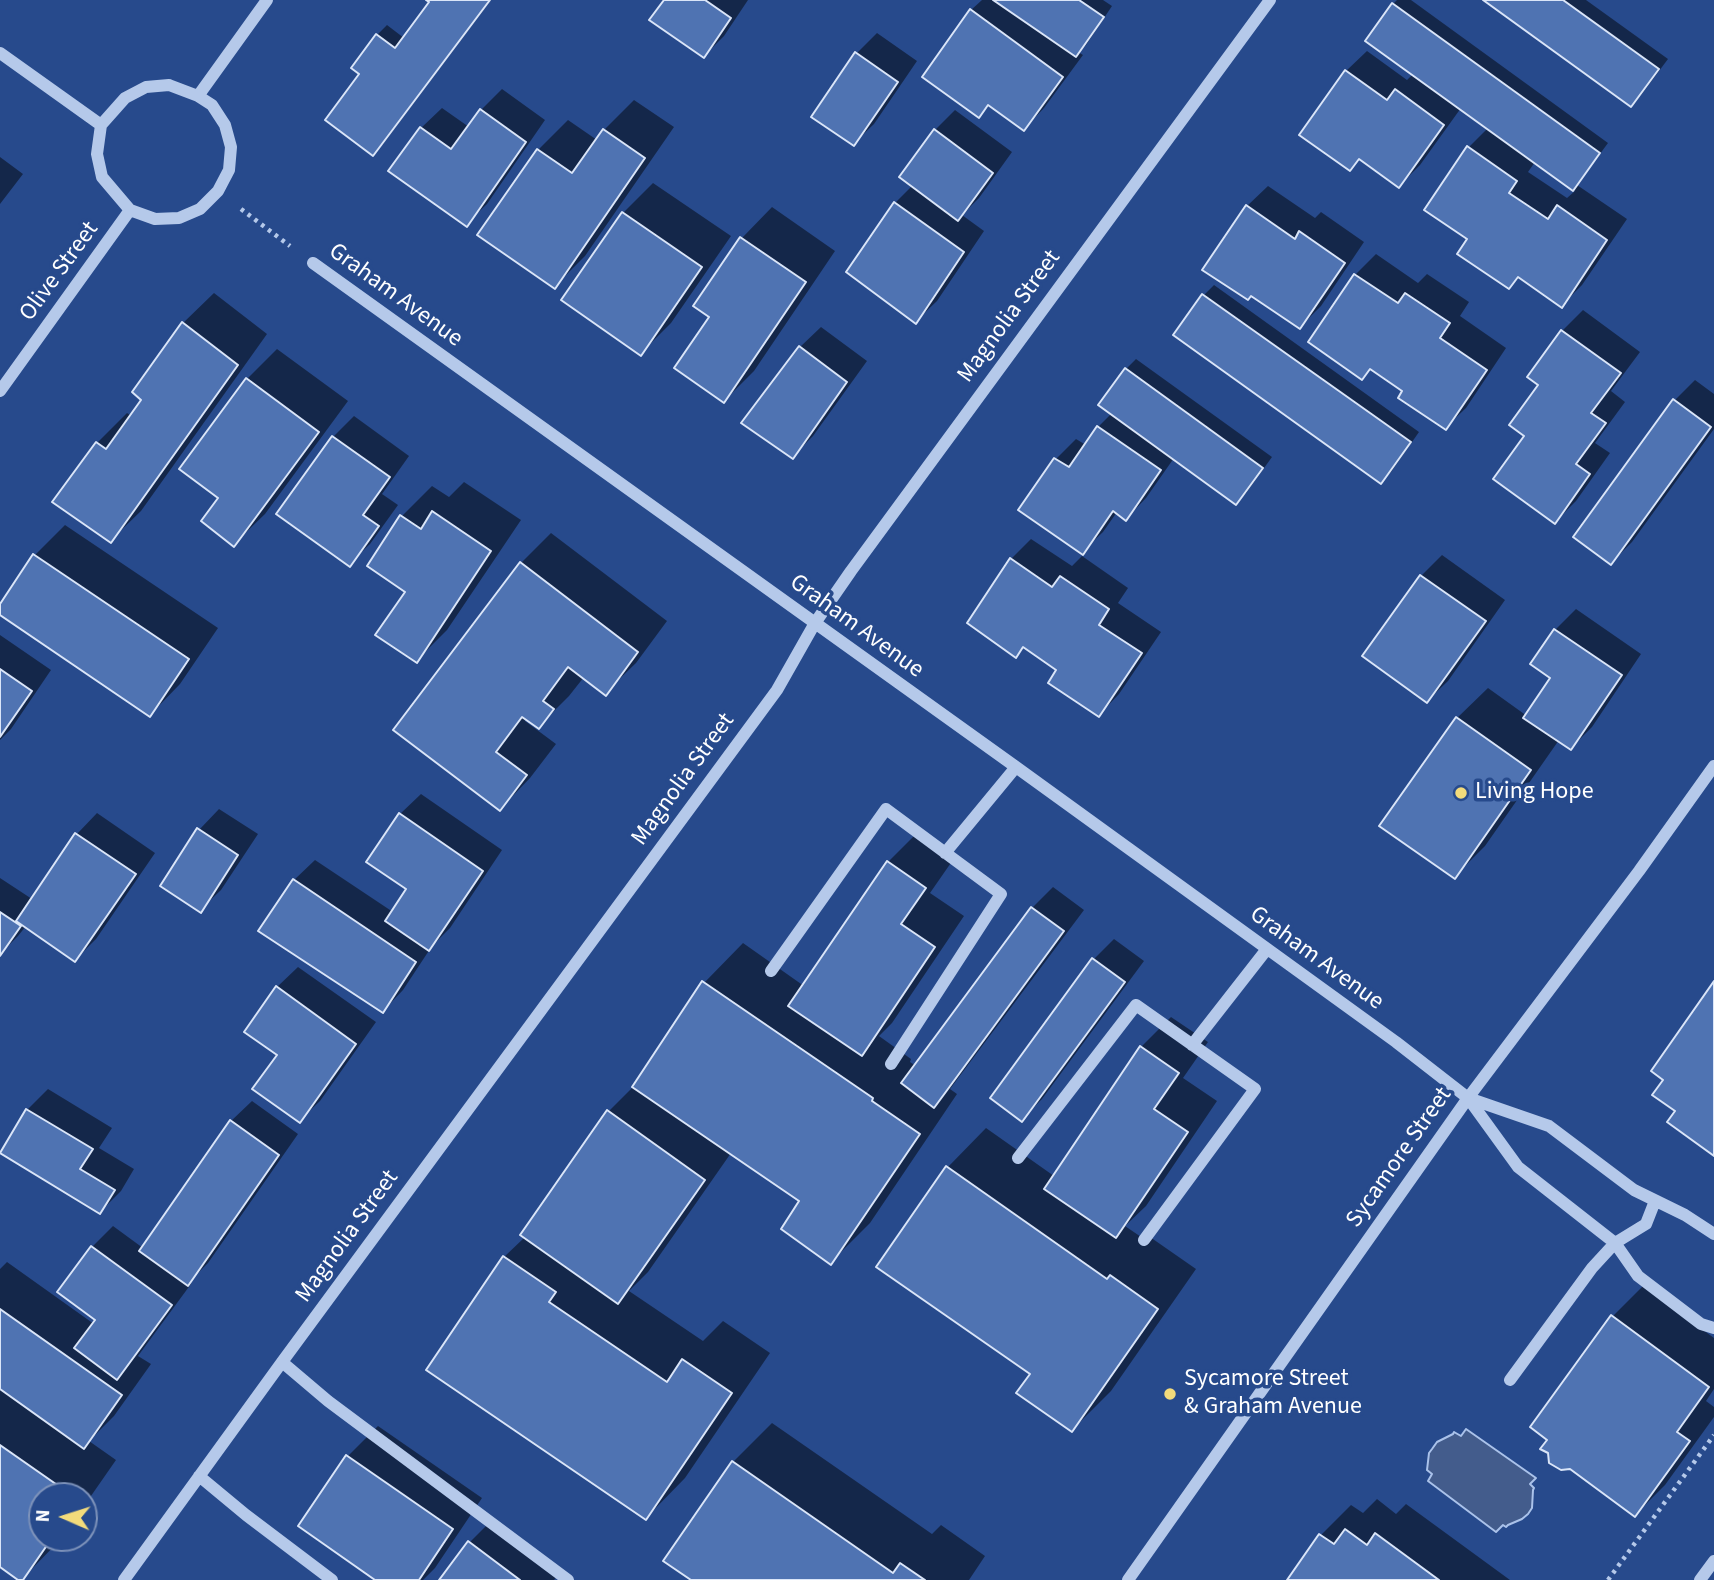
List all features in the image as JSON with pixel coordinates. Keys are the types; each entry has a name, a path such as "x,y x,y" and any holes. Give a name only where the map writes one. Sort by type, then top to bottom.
{"street":[{"path":"198,96 267,0"},
{"name":"Magnolia Street","path":"124,1580 777,690 816,623 851,571 1270,0"},
{"path":"0,53 101,125 125,98 146,87 169,85 198,96 212,105 225,124 230,147 229,170 218,191"},
{"name":"Olive Street","path":"101,125 97,154 102,177 130,210 156,219 179,218 200,209 218,191"},
{"name":"Olive Street","path":"0,391 130,210"},
{"name":"Graham Avenue","path":"313,263 1016,767 1396,1042 1468,1098"},
{"name":"Sycamore Street","path":"1128,1580 1468,1098 1639,871 1714,766"},
{"path":"945,853 1016,767"},
{"path":"771,971 886,809 1001,894 891,1064"},
{"path":"1192,1045 1267,949"},
{"path":"1018,1158 1136,1005 1255,1089 1144,1240"},
{"path":"1468,1098 1549,1126 1634,1189 1685,1215 1714,1234"},
{"path":"1468,1098 1518,1167 1615,1243 1638,1276 1701,1324 1714,1328"},
{"path":"1510,1381 1592,1268 1615,1243 1646,1224 1656,1200"},
{"path":"282,1362 328,1401 568,1580"},
{"path":"199,1476 246,1516 332,1580"},
{"path":"1700,1580 1714,1561"}],"path":[{"name":"Graham Avenue","path":"218,191 313,263"},
{"path":"1608,1580 1714,1435"}],"water":[{"path":"1466,1429 1536,1478 1530,1484 1534,1488 1532,1508 1528,1514 1506,1527 1503,1525 1496,1532 1428,1481 1432,1474 1427,1470 1429,1453 1437,1442 1454,1432 1461,1436"}],"building":[{"path":"426,0 490,0 373,156 325,120 359,74 351,68 376,34 395,48 429,2"},
{"path":"664,0 705,0 731,18 704,58 649,20"},
{"path":"993,0 1079,0 1104,17 1076,57"},
{"path":"1483,0 1563,0 1659,69 1631,107"},
{"path":"1392,3 1600,153 1573,191 1365,41"},
{"path":"970,9 1063,77 1024,131 988,105 979,118 922,77"},
{"path":"855,52 898,82 854,146 811,117"},
{"path":"1345,70 1387,100 1395,89 1444,125 1399,188 1359,159 1350,171 1299,135"},
{"path":"480,109 526,142 467,227 388,171 420,127 451,149"},
{"path":"603,129 645,158 555,289 477,235 537,149 572,173"},
{"path":"934,129 993,173 958,221 899,177"},
{"path":"1467,146 1517,181 1509,193 1548,219 1557,205 1607,240 1562,308 1518,277 1509,289 1457,254 1467,239 1424,210"},
{"path":"894,202 964,252 916,324 846,272"},
{"path":"1246,205 1295,239 1299,231 1345,263 1300,329 1251,296 1248,300 1202,270"},
{"path":"622,212 702,267 641,356 561,300"},
{"path":"740,237 806,282 724,403 674,368 709,317 693,306"},
{"path":"1354,274 1398,303 1405,293 1450,323 1440,338 1487,370 1446,430 1398,398 1402,391 1370,369 1362,380 1308,342"},
{"path":"1202,294 1411,442 1381,484 1173,335"},
{"path":"182,322 238,365 111,543 52,502 96,442 106,449 141,400 132,392"},
{"path":"1561,330 1621,373 1591,413 1606,423 1576,464 1590,474 1555,524 1493,479 1524,436 1509,425 1538,385 1527,377"},
{"path":"799,346 847,382 793,459 741,423"},
{"path":"1125,368 1263,468 1236,505 1098,405"},
{"path":"246,378 319,432 234,547 201,521 218,498 179,469"},
{"path":"1673,399 1711,427 1611,565 1573,537"},
{"path":"1097,426 1161,470 1126,521 1113,511 1083,555 1018,510 1054,458 1069,467"},
{"path":"332,436 390,477 363,515 379,526 350,567 276,514"},
{"path":"432,511 491,551 417,663 375,635 405,592 367,566 400,515 421,529"},
{"path":"33,554 189,659 150,717 0,615 0,604"},
{"path":"1010,558 1052,587 1060,576 1109,609 1099,625 1142,653 1099,717 1048,683 1056,670 1023,647 1016,658 967,623"},
{"path":"520,562 638,652 606,696 568,667 543,701 554,709 539,729 522,717 496,752 527,775 500,811 393,730"},
{"path":"1420,575 1486,621 1427,703 1362,656"},
{"path":"1554,629 1622,675 1571,750 1523,718 1550,678 1530,664"},
{"path":"0,669 32,691 0,737"},
{"path":"1456,717 1531,770 1455,879 1379,826"},
{"path":"399,813 483,871 429,951 385,921 406,889 366,862"},
{"path":"197,828 238,855 201,913 160,886"},
{"path":"75,833 136,874 75,962 16,921"},
{"path":"887,861 926,888 901,924 935,947 862,1056 788,1006"},
{"path":"293,879 416,962 383,1013 258,931"},
{"path":"1031,907 1064,931 934,1108 901,1083"},
{"path":"0,912 21,926 0,956"},
{"path":"1092,958 1125,982 1022,1122 990,1098"},
{"path":"702,981 873,1098 872,1101 920,1134 831,1265 781,1229 799,1201 632,1087"},
{"path":"1714,981 1714,1156 1667,1122 1675,1111 1652,1095 1663,1080 1651,1071"},
{"path":"276,986 356,1044 300,1123 252,1089 277,1055 244,1032"},
{"path":"1140,1046 1179,1073 1154,1109 1188,1132 1116,1238 1044,1189"},
{"path":"26,1109 93,1149 80,1169 115,1190 100,1214 0,1153"},
{"path":"607,1110 705,1180 618,1304 520,1235"},
{"path":"230,1120 279,1155 188,1286 139,1251"},
{"path":"946,1166 1107,1279 1110,1275 1158,1309 1072,1432 1016,1393 1030,1374 876,1267"},
{"path":"91,1246 172,1305 117,1380 74,1348 95,1320 57,1292"},
{"path":"503,1256 556,1292 549,1302 667,1382 682,1359 732,1393 646,1520 426,1370"},
{"path":"0,1309 122,1395 84,1449 0,1389"},
{"path":"1611,1315 1709,1387 1677,1432 1690,1441 1635,1517 1570,1469 1561,1470 1549,1463 1548,1453 1540,1449 1547,1440 1530,1427"},
{"path":"0,1445 53,1482 28,1482 28,1552 42,1552 23,1580 18,1580 0,1567"},
{"path":"346,1455 453,1529 419,1580 375,1580 298,1526"},
{"path":"732,1461 893,1573 900,1563 925,1580 691,1580 663,1561"},
{"path":"1345,1529 1367,1545 1375,1533 1439,1580 1287,1580 1319,1534 1334,1544"},
{"path":"468,1541 520,1580 439,1580"}],"place":[{"name":"Living Hope","path":"1461,793"},
{"name":"Sycamore Street & Graham Avenue","path":"1170,1394"}]}
